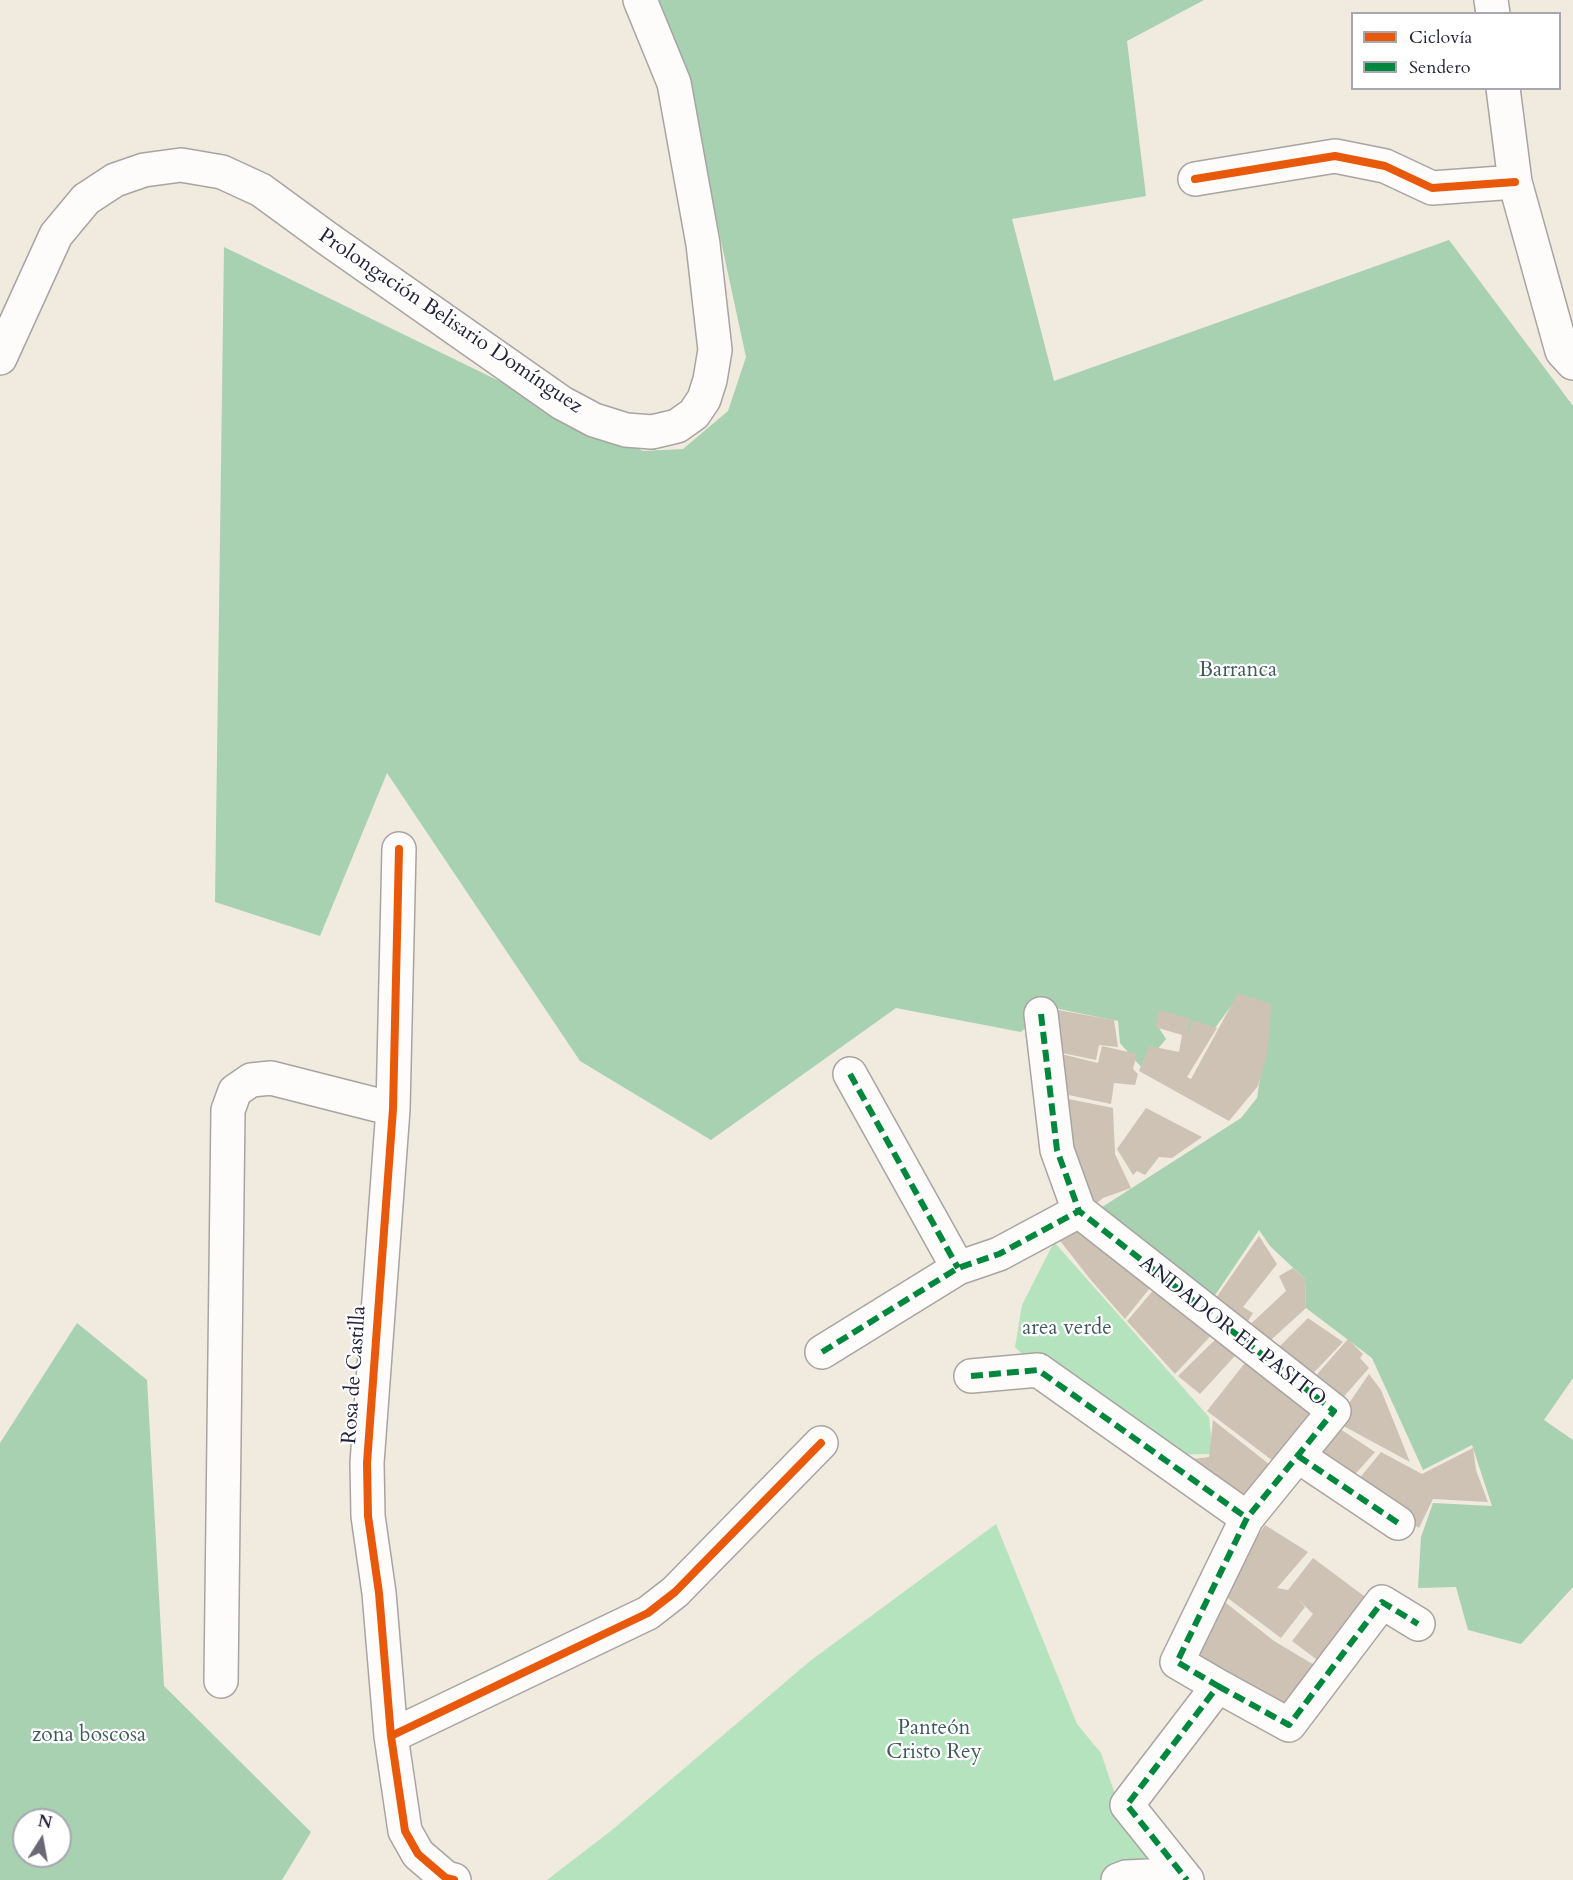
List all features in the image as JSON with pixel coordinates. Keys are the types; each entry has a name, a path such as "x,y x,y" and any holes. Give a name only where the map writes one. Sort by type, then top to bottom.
{"street":[{"name":"Prolongación Belisario Domínguez","path":"0,358 56,235 87,199 115,180 144,170 182,165 222,172 261,190 562,403 594,420 626,430 652,432 677,426 694,414 704,399 715,350 703,244 674,83 640,0"},
{"path":"1503,90 1515,182 1562,351 1573,363"},
{"path":"1195,179 1335,156 1385,166 1432,188 1515,182"},
{"name":"Rosa de Castilla","path":"399,849 393,1109 367,1462 368,1516 379,1593 391,1736 405,1831 418,1854 447,1878 454,1880"},
{"path":"822,1352 958,1268 999,1254 1079,1211 1057,1150 1041,1014"},
{"path":"850,1074 958,1268"},
{"path":"221,1681 228,1110 235,1091 251,1080 271,1078 393,1109"},
{"name":"ANDADOR EL PASITO","path":"1079,1211 1334,1412 1247,1518 1177,1662 1218,1686"},
{"path":"971,1376 1038,1370 1247,1518"},
{"path":"391,1736 648,1613 675,1592 821,1443"},
{"path":"1298,1456 1398,1523"},
{"path":"1187,1880 1127,1805 1218,1686 1289,1725 1382,1602 1418,1624"},
{"path":"1118,1880 1126,1877 1170,1875 1187,1880"}],"green space":[{"name":"Barranca","path":"659,0 1204,0 1127,41 1146,196 1012,219 1054,381 1449,240 1573,406 1573,1378 1544,1420 1573,1440 1573,1587 1521,1644 1468,1630 1456,1587 1418,1588 1421,1537 1433,1503 1492,1506 1472,1445 1423,1470 1372,1358 1306,1308 1305,1279 1270,1246 1259,1230 1205,1310 1096,1211 1241,1118 1257,1098 1270,1015 1231,1006 1207,1039 1156,1023 1166,1039 1142,1068 1120,1043 1118,1021 1049,1007 1021,1032 896,1008 711,1140 580,1061 387,773 320,936 215,902 224,247 643,451 683,449 728,411 746,357 694,116"},
{"name":"area verde","path":"1054,1242 1209,1417 1213,1454 1139,1455 1086,1417 1015,1347 1022,1305"},
{"name":"zona boscosa","path":"77,1323 147,1380 164,1686 311,1832 282,1880 0,1880 0,1443"},
{"name":"Panteón Cristo Rey","path":"996,1524 1077,1724 1101,1753 1124,1821 1158,1860 1123,1880 547,1880 612,1830 810,1661"}],"building":[{"path":"1238,993 1271,1004 1268,1051 1258,1086 1229,1121 1139,1071 1149,1046 1179,1052 1182,1035 1155,1027 1159,1010 1191,1019 1187,1031 1190,1031 1193,1020 1217,1028 1187,1077 1191,1079"},
{"path":"1052,1009 1114,1020 1118,1047 1099,1045 1096,1060 1048,1050"},
{"path":"1102,1046 1137,1054 1133,1069 1138,1074 1135,1085 1114,1083 1111,1104 1050,1091 1057,1053 1098,1063"},
{"path":"1054,1096 1113,1108 1115,1154 1131,1188 1103,1198 1092,1207"},
{"path":"1146,1108 1202,1137 1172,1158 1159,1157 1145,1175 1137,1171 1133,1175 1117,1149"},
{"path":"1076,1221 1158,1278 1125,1319 1054,1233"},
{"path":"1259,1236 1277,1264 1243,1307 1253,1313 1240,1334 1209,1308"},
{"path":"1293,1268 1305,1279 1306,1308 1271,1340 1242,1332 1286,1291 1279,1276"},
{"path":"1162,1280 1218,1328 1175,1374 1127,1321"},
{"path":"1308,1318 1343,1342 1304,1383 1272,1354"},
{"path":"1224,1331 1244,1346 1200,1394 1178,1376"},
{"path":"1348,1339 1363,1354 1360,1358 1369,1368 1340,1401 1312,1380"},
{"path":"1248,1359 1322,1412 1277,1464 1207,1411"},
{"path":"1369,1374 1381,1390 1410,1462 1336,1422"},
{"path":"1213,1420 1274,1468 1243,1509 1176,1461 1209,1457"},
{"path":"1334,1425 1375,1452 1349,1481 1314,1448"},
{"path":"1473,1448 1476,1470 1488,1502 1433,1499 1419,1528 1354,1485 1381,1452 1422,1474"},
{"path":"1265,1525 1308,1552 1277,1588 1288,1590 1313,1558 1368,1599 1320,1662 1292,1641 1313,1614 1298,1599 1305,1607 1281,1638 1221,1593"},
{"path":"1221,1599 1274,1641 1321,1669 1281,1713 1182,1651"}],"marked path":[{"path":"1041,1014 1057,1150 1079,1211"},
{"path":"850,1074 958,1268"},
{"path":"822,1352 958,1268 999,1254 1079,1211 1334,1411 1247,1518 1177,1662 1218,1686 1127,1805 1187,1880"},
{"path":"971,1376 1038,1370 1247,1518"},
{"path":"1298,1456 1398,1523"},
{"path":"1218,1686 1289,1725 1382,1602 1418,1624"}],"cycle path":[{"path":"1195,179 1335,156 1385,166 1432,188 1515,182"},
{"path":"399,849 393,1109 367,1463 368,1516 379,1593 391,1736 405,1831 418,1854 446,1878 454,1880"},
{"path":"391,1736 648,1613 675,1592 821,1443"}]}
